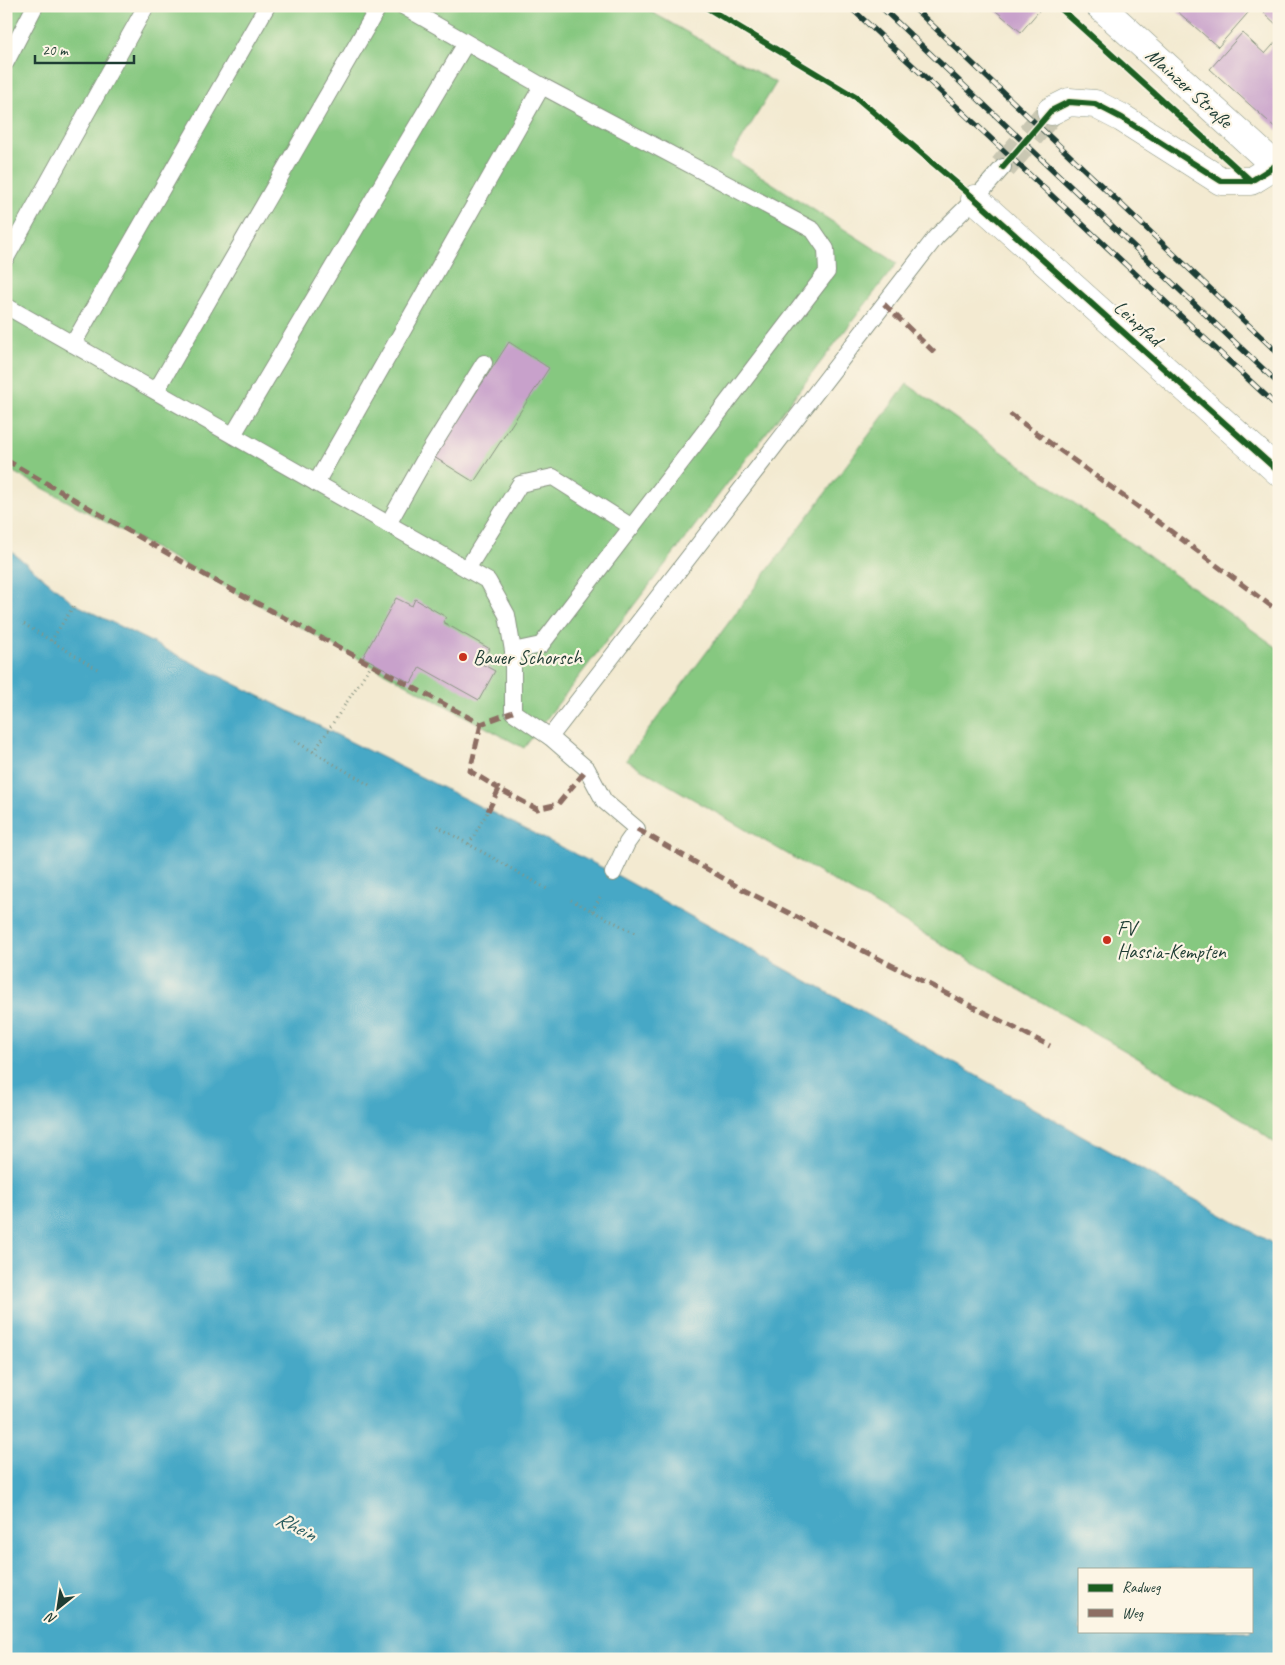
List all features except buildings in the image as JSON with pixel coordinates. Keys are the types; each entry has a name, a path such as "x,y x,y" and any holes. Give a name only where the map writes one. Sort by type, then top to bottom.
{"street":[{"name":"Mainzer Straße","path":"1100,6 1277,167"},
{"path":"1051,111 1069,102 1094,104 1122,118 1221,181 1251,180 1277,167"},
{"name":"Leinpfad","path":"975,199 1279,472"}],"lane":[{"path":"6,62 35,6"},
{"path":"6,258 146,6"},
{"path":"73,344 267,6"},
{"path":"156,391 379,6"},
{"path":"403,6 542,86 813,230 826,248 827,272 541,645 513,651"},
{"path":"233,435 466,42"},
{"path":"316,483 542,86"},
{"path":"550,737 936,237 975,199 1003,167"},
{"path":"6,306 488,581 507,615 513,651 513,712 550,737 587,768 604,802 636,829 613,873"},
{"path":"388,524 426,455 484,362"},
{"path":"467,569 520,484 552,477 632,527"}],"path":[{"path":"51,640 75,604"},
{"path":"24,624 97,669"},
{"path":"314,752 371,665"},
{"path":"295,741 371,786"},
{"path":"469,844 488,811"},
{"path":"437,826 547,889"},
{"path":"571,900 637,934"}],"green space":[{"path":"6,6 641,6 776,83 731,157 897,263 524,748 6,468"},
{"name":"FV Hassia-Kempten","path":"907,384 1279,649 1279,1146 1244,1120 626,760"}],"water":[{"name":"Rhein","path":"6,547 75,604 613,873 1279,1247 1279,1659 6,1659"}],"tunnel":[{"path":"1003,167 1051,111"}],"railway":[{"path":"849,6 1279,408"},
{"path":"880,6 1279,384"},
{"path":"912,6 1279,354"}],"marked path":[{"path":"884,304 937,355"},
{"path":"1010,414 1279,612"},
{"path":"6,460 205,575 481,724 513,712"},
{"path":"481,724 470,771 499,789"},
{"path":"488,811 499,789 537,809 558,804 587,769"},
{"path":"637,829 742,889 1050,1046"}],"cycle path":[{"path":"704,6 857,98 975,199 1279,472"},
{"path":"1058,6 1251,181"},
{"path":"1003,167 1051,111 1069,102 1095,104 1122,118 1221,181 1251,181 1275,166"}],"place":[{"name":"Bauer Schorsch","path":"463,657"},
{"name":"FV Hassia-Kempten","path":"1107,940"}]}
